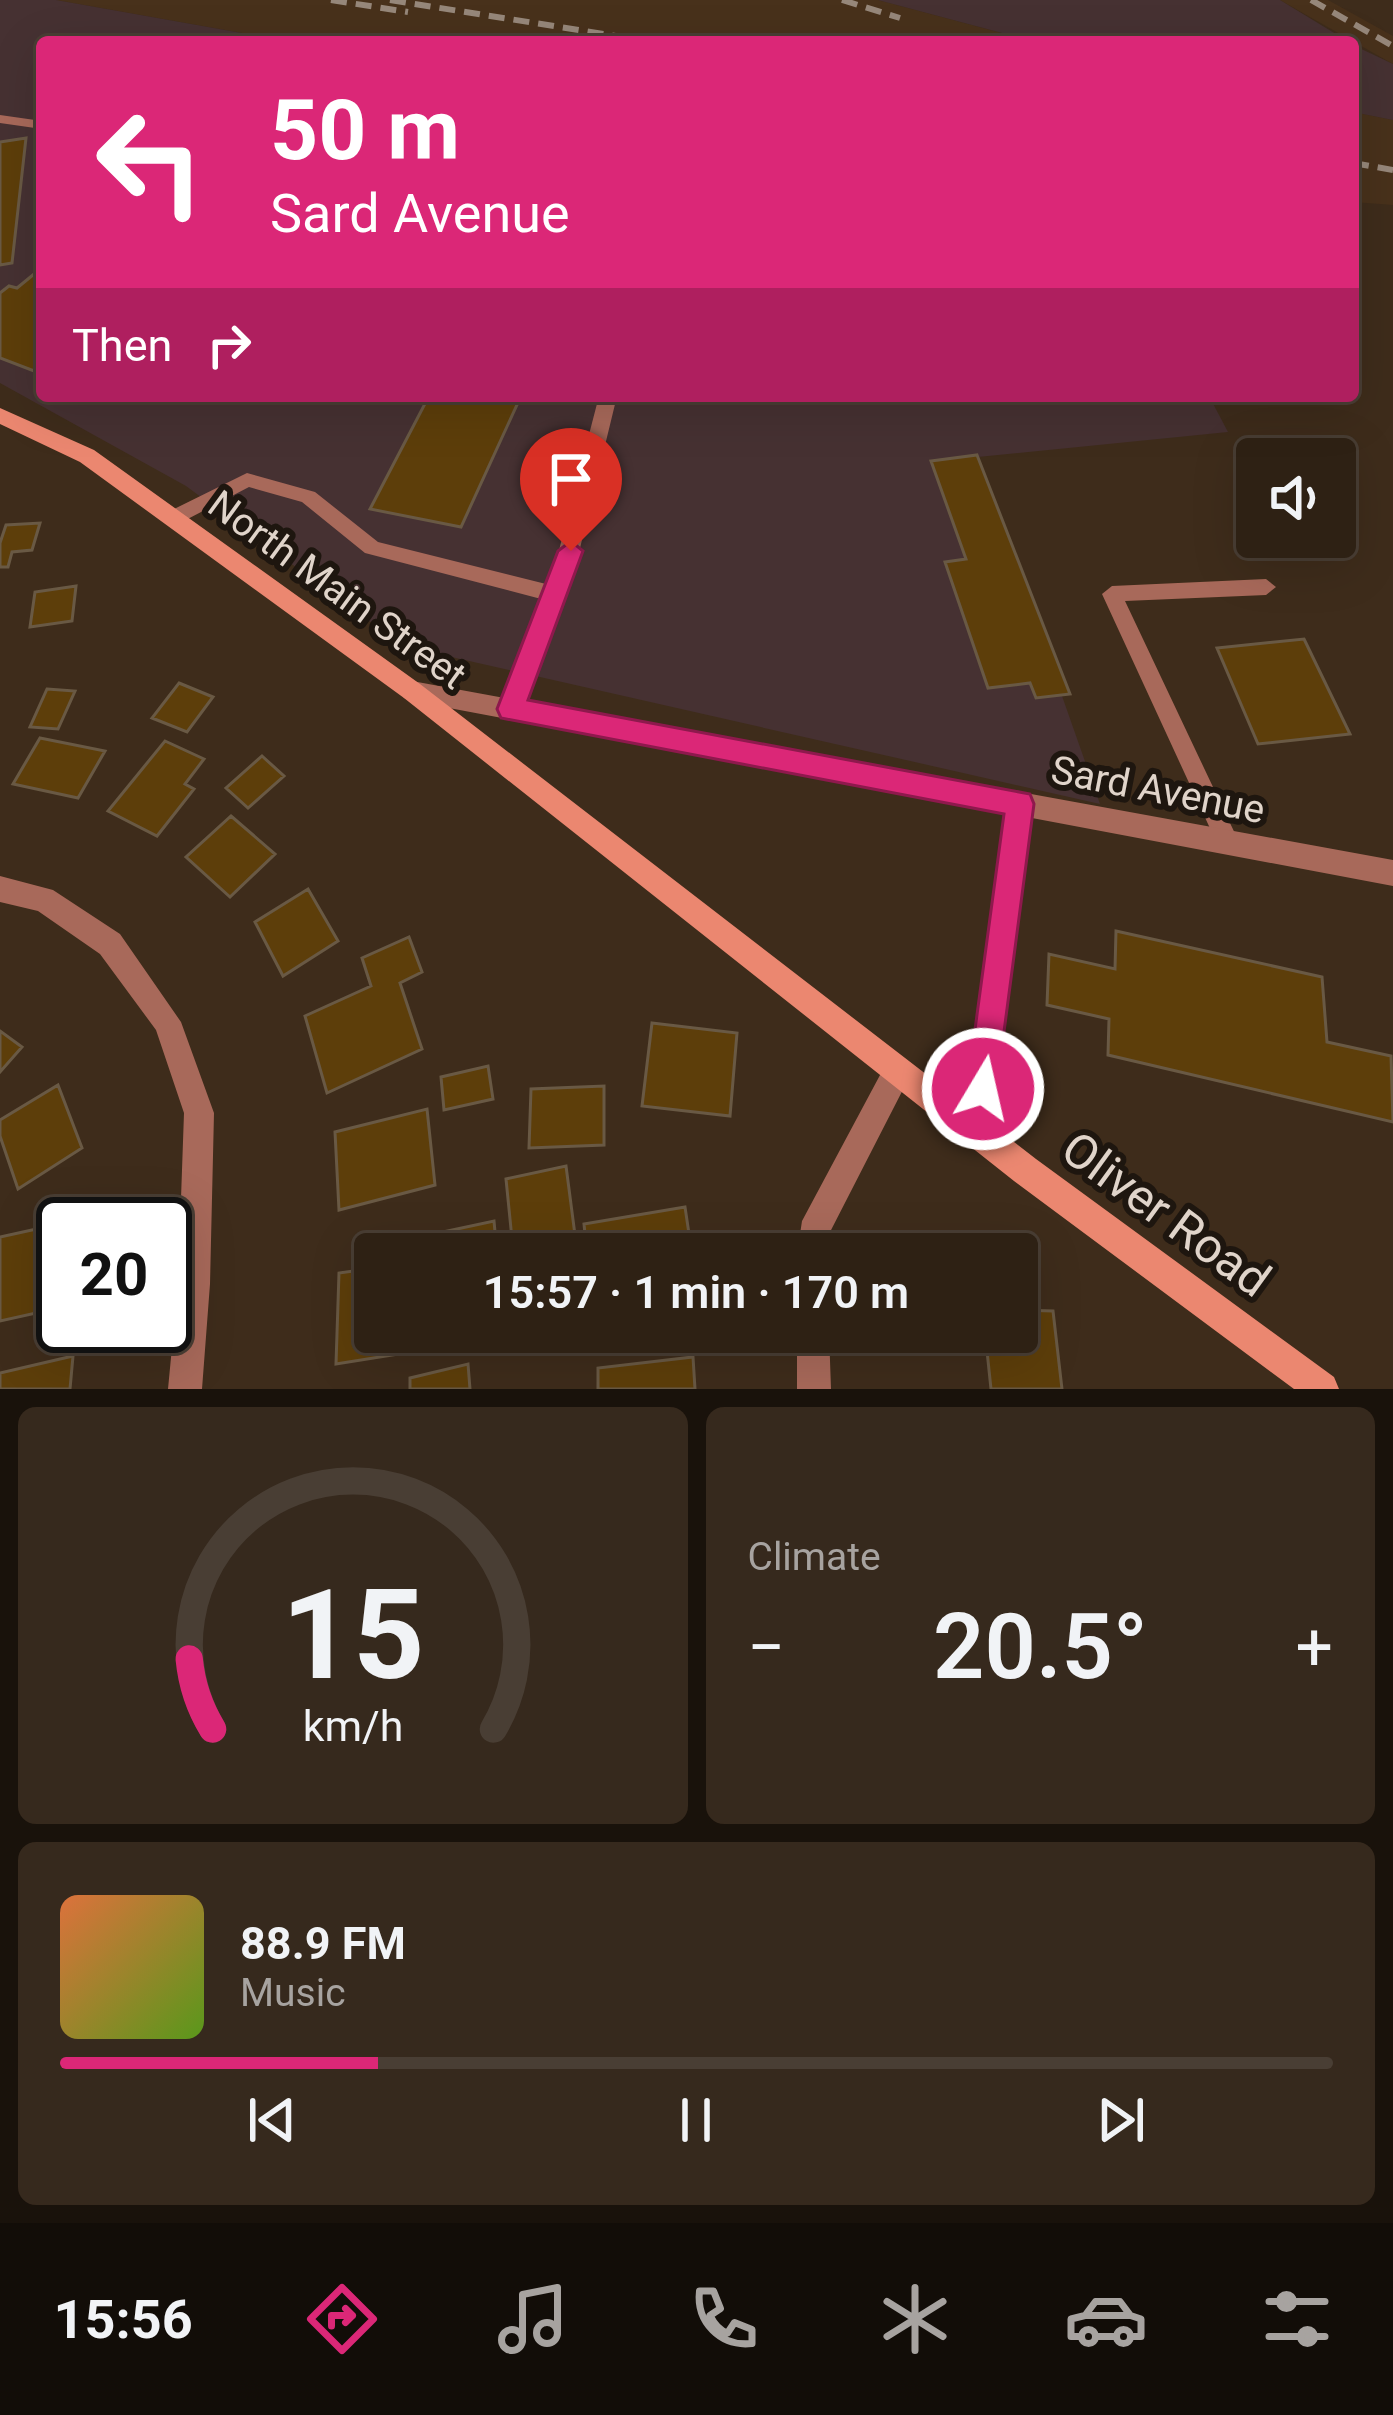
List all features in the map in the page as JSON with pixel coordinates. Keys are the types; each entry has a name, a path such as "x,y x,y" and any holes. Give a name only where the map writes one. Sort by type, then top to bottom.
{"street":[{"name":"North Main Street","path":"0,415 87,456 412,691 897,1072"},
{"name":"Sard Avenue","path":"412,691 1393,873"},
{"path":"0,889 44,899 110,944 167,1022 199,1112 194,1283 185,1389"},
{"name":"Oliver Road","path":"897,1072 1322,1389"},
{"path":"813,1233 897,1072"},
{"path":"813,1353 814,1389"}],"lane":[{"path":"0,119 36,123"},
{"path":"511,709 556,595 586,500 607,402"},
{"path":"173,518 247,480 308,497 371,548 556,595"},
{"path":"1228,842 1112,594 1266,587"},
{"path":"977,1133 1020,804"}],"shaded area":[{"path":"0,0 56,0 258,36 36,36 36,402 1212,402 1228,432 978,457 1100,804 403,646 186,486 0,383"},
{"path":"56,0 878,0 1013,36 258,36"},
{"path":"878,0 1280,0 1339,36 1013,36"},
{"path":"1280,0 1328,0 1393,36 1393,64 1359,45 1359,36 1344,36"},
{"path":"1359,48 1393,64 1393,120 1359,113"},
{"path":"1359,113 1393,120 1393,205 1359,202"}],"building":[{"path":"26,138 12,263 0,265 0,142"},
{"path":"36,272 36,372 0,358 0,293 9,286 17,288"},
{"path":"426,402 518,402 461,527 370,509"},
{"path":"977,455 1070,694 1036,698 1030,683 988,688 945,562 966,559 931,461"},
{"path":"40,523 32,550 12,552 8,567 0,567 6,525"},
{"path":"76,586 72,621 30,627 35,592"},
{"path":"1304,639 1350,734 1258,744 1217,648"},
{"path":"179,683 213,697 187,732 152,718"},
{"path":"47,689 75,691 58,729 30,727"},
{"path":"40,738 105,751 78,798 13,784"},
{"path":"165,741 204,759 185,784 194,789 157,836 108,811"},
{"path":"262,756 284,776 248,808 226,788"},
{"path":"231,816 275,854 230,897 186,857"},
{"path":"308,889 338,941 283,976 255,922"},
{"path":"1116,931 1322,977 1327,1042 1391,1056 1393,1122 1108,1055 1109,1019 1047,1005 1049,954 1115,969"},
{"path":"409,937 422,972 400,983 422,1049 327,1093 305,1016 371,986 362,958"},
{"path":"652,1023 737,1033 730,1116 642,1106"},
{"path":"0,1031 22,1047 0,1072"},
{"path":"488,1066 493,1099 444,1110 441,1077"},
{"path":"58,1085 82,1148 18,1189 0,1136 0,1120"},
{"path":"604,1086 604,1145 529,1148 531,1089"},
{"path":"427,1109 435,1185 339,1210 335,1132"},
{"path":"566,1166 575,1233 511,1233 506,1179"},
{"path":"685,1207 689,1233 585,1233 584,1224"},
{"path":"494,1221 495,1233 443,1232"},
{"path":"36,1229 36,1313 0,1321 0,1237"},
{"path":"354,1271 354,1353 405,1353 336,1364 339,1273"},
{"path":"1038,1311 1053,1311 1062,1389 991,1389 987,1353 1038,1353"},
{"path":"73,1356 70,1389 0,1389 0,1373"},
{"path":"693,1357 695,1389 598,1389 598,1368"},
{"path":"468,1364 470,1389 410,1389 410,1378"}],"railway":[{"path":"331,0 408,12"},
{"path":"390,0 616,36"},
{"path":"842,0 900,18"},
{"path":"1311,0 1393,46"},
{"path":"1359,164 1393,170"}],"route":[{"path":"571,551 511,709 1020,804 983,1089"}]}
